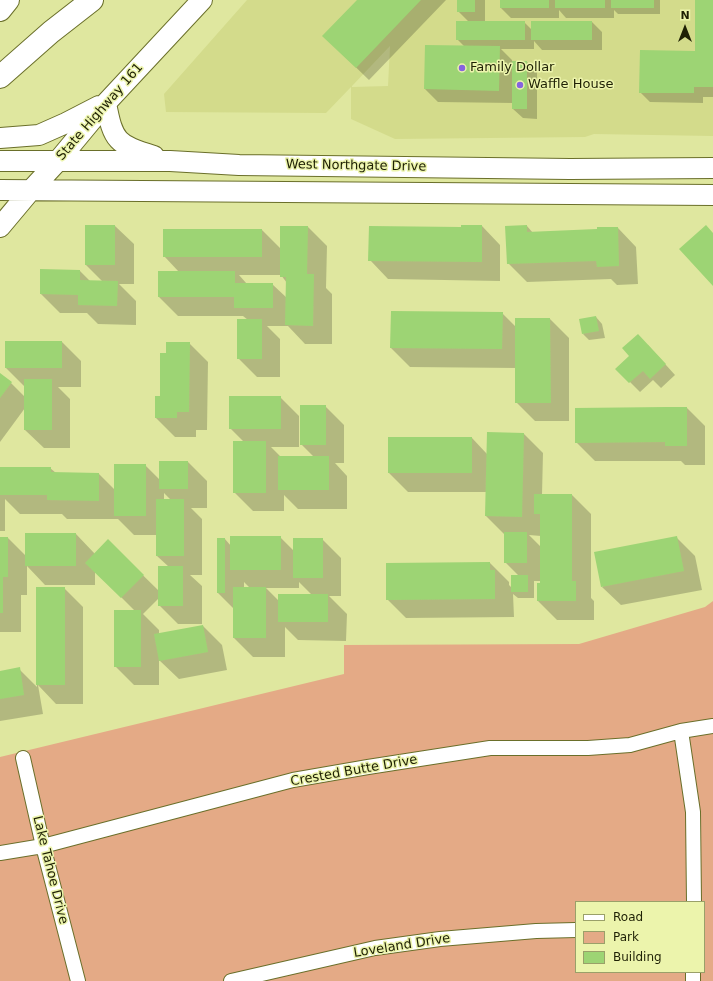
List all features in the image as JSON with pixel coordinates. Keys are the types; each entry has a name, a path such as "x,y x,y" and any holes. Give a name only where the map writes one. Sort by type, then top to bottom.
{"highway":[{"path":"0,10 8,0"},
{"path":"0,78 51,32 92,0"}],"main road":[{"name":"State Highway 161","path":"0,226 57,162 106,103 202,0"},
{"path":"0,138 39,135 106,103 109,121 116,138 131,149 170,161"},
{"name":"West Northgate Drive","path":"0,161 170,161 239,165 570,170 713,168"},
{"path":"570,170 570,194"},
{"name":"West Northgate Drive","path":"0,190 713,195"}],"street":[{"name":"Crested Butte Drive","path":"0,853 43,846 293,780 490,748 588,748 630,745 681,731 713,726"},
{"path":"681,731 693,812 694,901"},
{"name":"Lake Tahoe Drive","path":"23,758 43,846 78,981"},
{"name":"Loveland Drive","path":"231,981 375,948 454,937 536,931 575,930"}],"shaded area":[{"path":"247,0 713,0 713,136 594,134 585,137 395,139 351,119 351,87 326,113 166,112 164,94","holes":["390,46 388,86 352,87"]}],"green space":[{"path":"713,601 713,981 0,981 0,757 344,674 344,645 579,644 705,607"}],"building":[{"path":"357,0 421,0 356,68 322,36"},
{"path":"457,0 475,0 475,12 457,12"},
{"path":"500,0 549,0 549,8 500,8"},
{"path":"555,0 605,0 605,8 555,8"},
{"path":"611,0 654,0 654,8 611,8"},
{"path":"695,0 713,0 713,87 694,87 694,93 639,93 640,50 695,51"},
{"path":"456,21 525,21 525,40 456,40"},
{"path":"531,21 592,21 592,40 531,40"},
{"name":"Family Dollar","path":"425,45 500,46 499,91 424,89"},
{"name":"Waffle House","path":"512,61 527,61 527,109 512,109"},
{"path":"85,225 115,225 115,265 85,265"},
{"path":"461,225 482,225 482,262 368,261 369,226 461,227"},
{"path":"527,225 527,232 618,227 619,266 597,267 596,261 507,264 505,226"},
{"path":"706,225 713,233 713,286 679,249"},
{"path":"280,226 308,226 307,274 314,274 313,326 285,325 286,277 280,277"},
{"path":"163,229 262,229 262,257 163,257"},
{"path":"40,269 80,270 80,280 118,281 117,306 78,305 78,295 40,294"},
{"path":"158,271 235,271 235,283 273,283 273,308 234,308 234,297 158,297"},
{"path":"391,311 503,312 502,349 390,348"},
{"path":"596,316 599,331 582,334 579,319"},
{"path":"515,318 550,318 551,403 515,403"},
{"path":"237,319 262,319 262,359 237,359"},
{"path":"638,334 666,364 650,379 643,371 629,383 615,369 629,356 622,348"},
{"path":"5,341 62,341 62,368 5,368"},
{"path":"166,342 190,342 189,412 177,412 177,418 155,418 155,396 160,396 160,353 166,353"},
{"path":"0,373 12,382 0,398"},
{"path":"24,379 52,379 52,430 24,430"},
{"path":"229,396 281,396 281,429 229,429"},
{"path":"300,405 326,405 326,445 300,445"},
{"path":"687,407 687,446 665,446 665,442 575,443 575,408"},
{"path":"487,432 524,433 522,517 485,516"},
{"path":"388,437 472,437 472,473 388,473"},
{"path":"233,441 266,441 266,493 233,493"},
{"path":"278,456 329,456 329,490 278,490"},
{"path":"159,461 188,461 188,489 159,489"},
{"path":"114,464 146,464 146,516 114,516"},
{"path":"0,467 51,467 51,472 99,473 99,501 47,500 47,495 0,495"},
{"path":"534,494 572,494 572,581 576,581 576,601 537,601 537,583 540,583 540,514 534,514"},
{"path":"156,499 184,499 184,556 156,556"},
{"path":"504,532 527,532 527,563 504,563"},
{"path":"25,533 76,533 76,566 25,566"},
{"path":"230,536 281,536 281,570 230,570"},
{"path":"677,536 684,571 601,587 594,552"},
{"path":"0,537 8,537 8,577 3,577 3,613 0,613"},
{"path":"217,538 225,538 225,593 217,593"},
{"path":"293,538 323,538 323,578 293,578"},
{"path":"108,539 144,575 121,598 85,563"},
{"path":"490,562 490,570 495,570 495,599 386,600 386,563"},
{"path":"158,566 183,566 183,606 158,606"},
{"path":"511,575 528,575 528,592 511,592"},
{"path":"36,587 65,587 65,685 36,685"},
{"path":"233,587 266,587 266,638 233,638"},
{"path":"278,594 328,594 328,622 278,622"},
{"path":"114,610 141,610 141,667 114,667"},
{"path":"203,625 208,652 159,661 154,634"},
{"path":"20,667 24,695 0,699 0,671"}],"place":[{"name":"Family Dollar","path":"462,68"},
{"name":"Waffle House","path":"520,85"}]}
